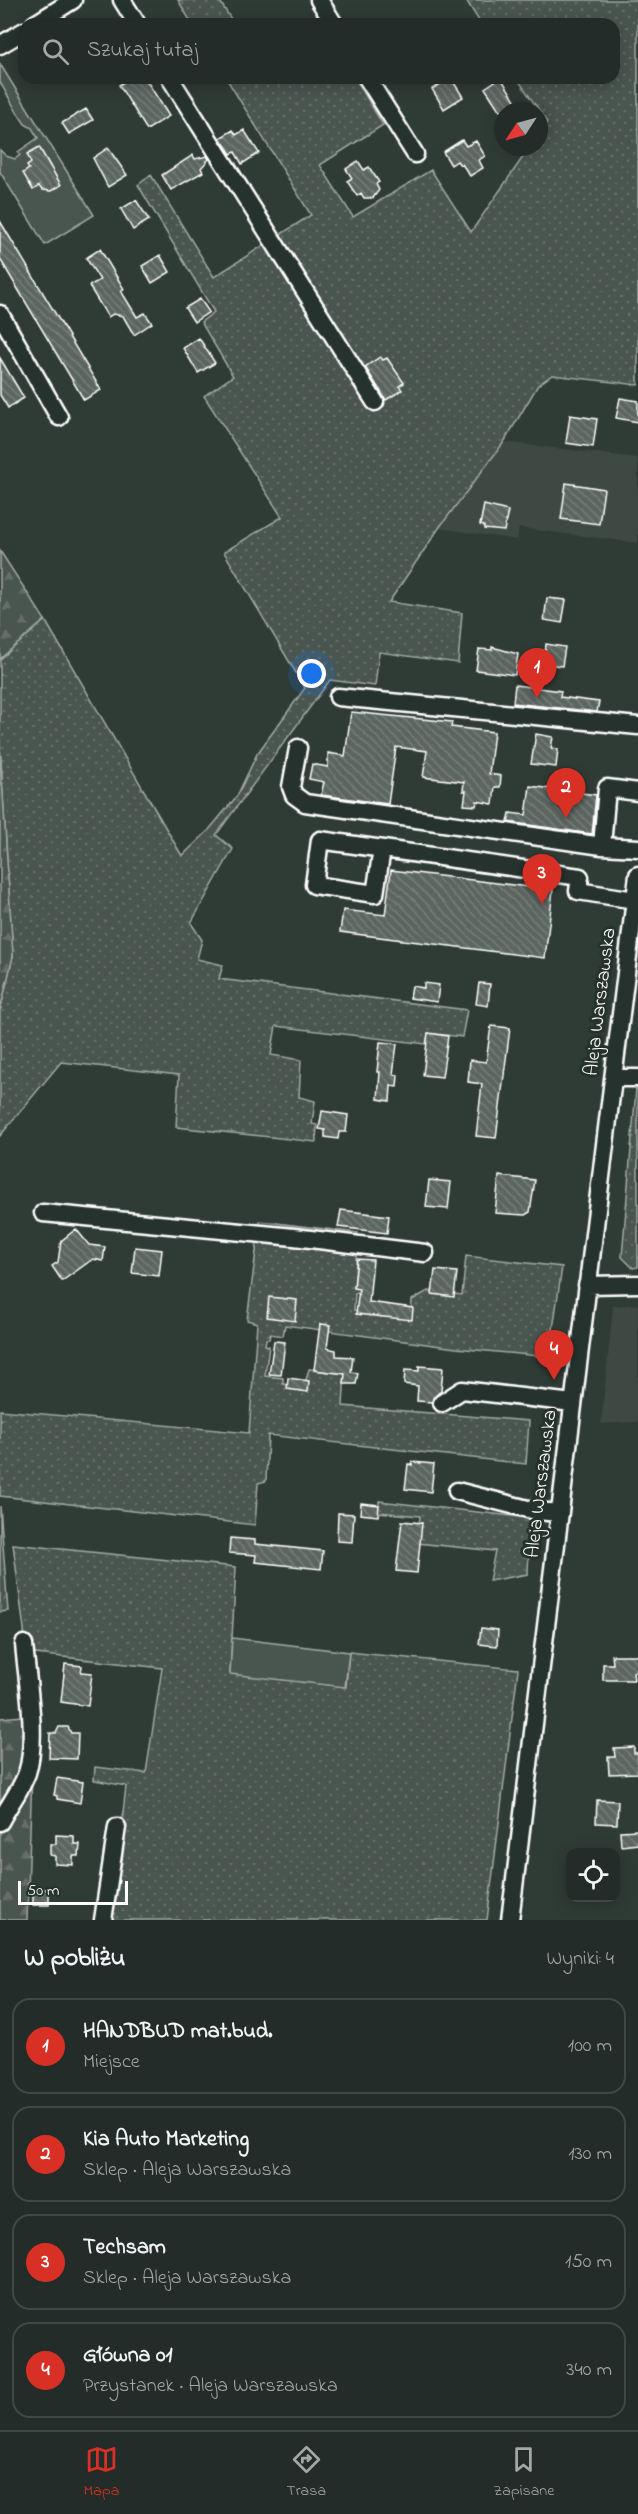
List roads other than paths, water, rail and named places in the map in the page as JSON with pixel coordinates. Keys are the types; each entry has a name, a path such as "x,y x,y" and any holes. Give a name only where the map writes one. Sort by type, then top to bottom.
{"street":[{"path":"44,18 73,0"},
{"path":"122,0 133,18"},
{"path":"319,0 330,18"},
{"path":"0,45 18,34"},
{"path":"174,84 375,402"},
{"path":"372,84 415,154"},
{"path":"0,314 60,417"},
{"path":"338,697 638,726"},
{"path":"298,748 291,787 294,795 305,803 602,846 638,848"},
{"path":"602,846 607,788 638,792"},
{"path":"382,849 375,894 314,885 320,840 580,877 578,891 635,900"},
{"name":"Aleja Warszawska","path":"510,1920 638,875"},
{"path":"613,1078 638,1078"},
{"path":"43,1213 294,1237 425,1253"},
{"path":"587,1285 638,1284"},
{"path":"442,1403 462,1390 573,1402"},
{"path":"457,1491 536,1511 560,1513"},
{"path":"0,1822 27,1773 30,1753 31,1726 24,1644"},
{"path":"103,1920 117,1827"}],"place":[{"name":"HANDBUD mat.bud.","path":"537,698"},
{"name":"Kia Auto Marketing","path":"566,818"},
{"name":"Techsam","path":"542,904"},
{"name":"Główna 01","path":"554,1380"}]}
